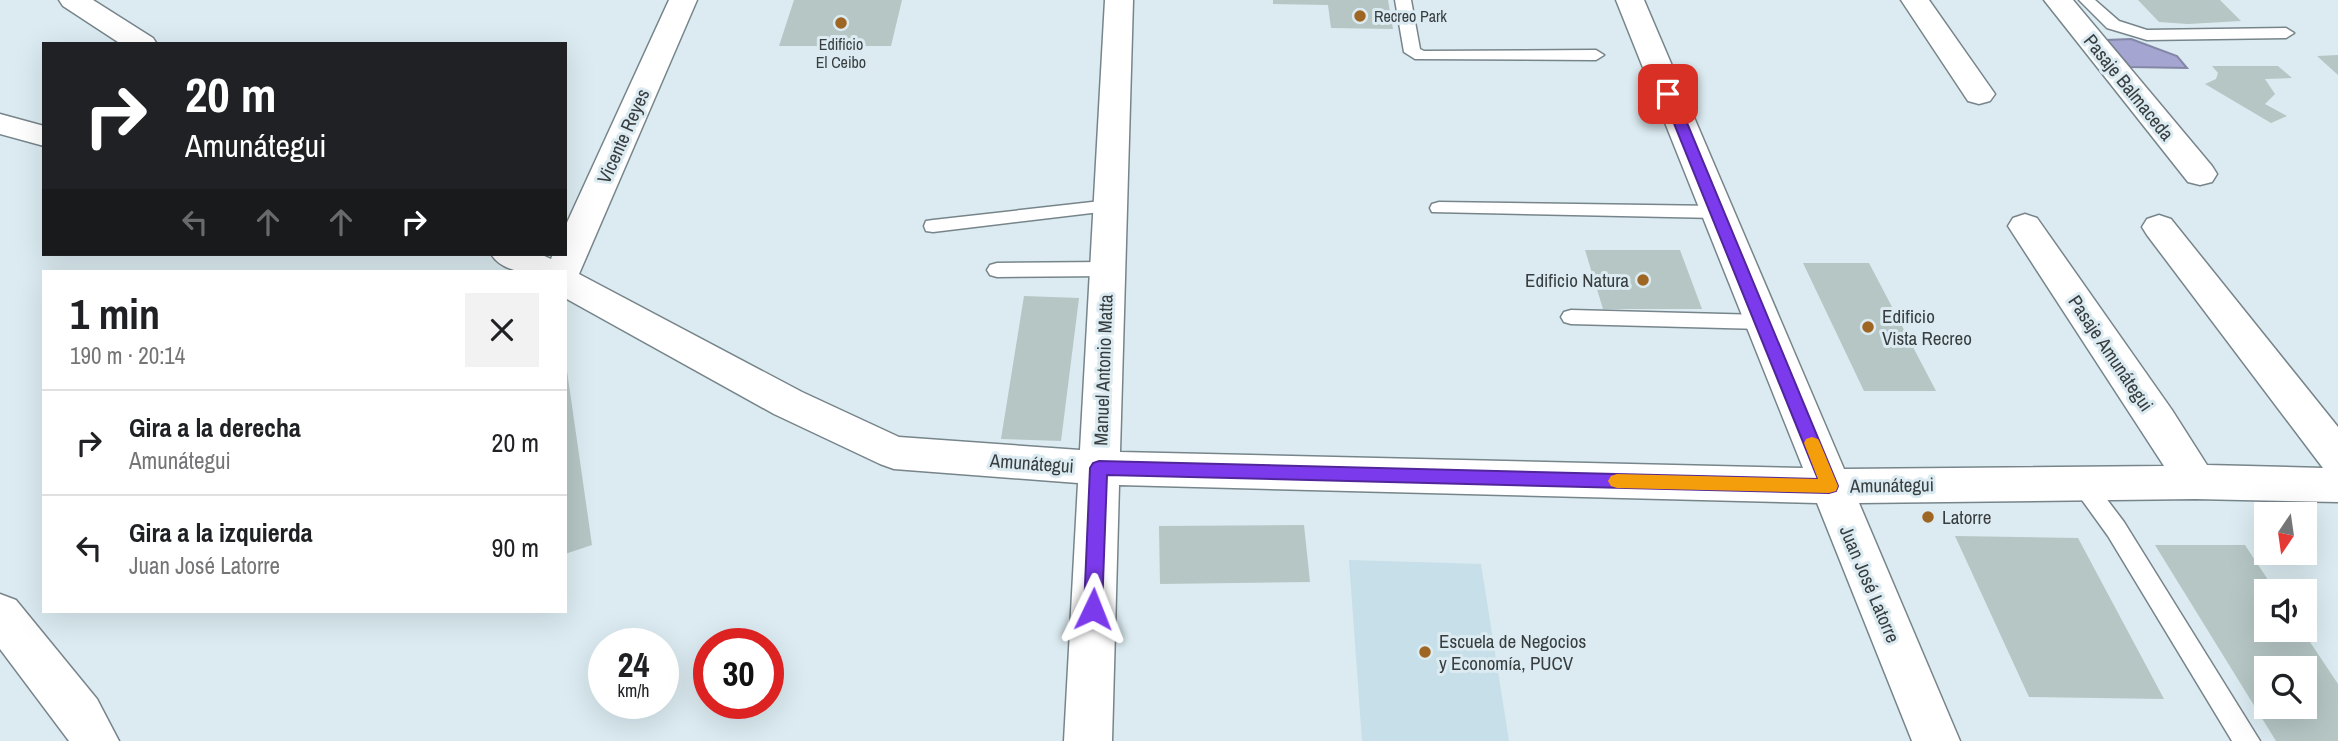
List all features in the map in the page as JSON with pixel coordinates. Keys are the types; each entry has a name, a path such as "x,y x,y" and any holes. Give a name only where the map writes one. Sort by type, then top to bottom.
{"street":[{"path":"73,0 139,42"},
{"name":"Vicente Reyes","path":"564,270 683,0"},
{"name":"Manuel Antonio Matta","path":"1088,741 1119,0"},
{"name":"Juan José Latorre","path":"1630,0 1936,741"},
{"path":"1915,0 1979,94"},
{"name":"Pasaje Balmaceda","path":"2058,0 2200,174"},
{"path":"0,124 42,135"},
{"name":"Pasaje Amunátegui","path":"2025,226 2158,421 2194,482"},
{"path":"2159,227 2338,457"},
{"path":"513,256 543,270"},
{"name":"Amunátegui","path":"567,283 789,403 894,453 1099,468 1829,486 2194,482 2338,485"},
{"path":"0,614 80,715 95,741"}],"lane":[{"path":"1403,0 1412,52 1421,56 1596,55"},
{"path":"2087,0 2104,20 2114,27 2147,35 2286,33"},
{"path":"933,226 1110,206"},
{"path":"1439,208 1717,212"},
{"path":"998,270 1107,269"},
{"path":"1571,317 1762,321"},
{"path":"2081,483 2116,529 2247,741"}],"shaded area":[{"name":"Escuela de Negocios y Economía, PUCV","path":"1349,560 1481,564 1509,741 1362,741"}],"water":[{"path":"2131,39 2177,56 2187,68 2130,67 2107,40"}],"building":[{"name":"Edificio El Ceibo","path":"794,0 902,0 891,46 779,46"},
{"name":"Recreo Park","path":"1273,0 1388,0 1393,29 1331,28 1328,5 1273,4"},
{"path":"2138,0 2220,0 2241,21 2188,24 2159,22"},
{"path":"2338,55 2338,75 2317,56"},
{"path":"2212,66 2278,66 2292,78 2265,79 2275,94 2265,104 2287,116 2271,123 2205,84 2216,79 2218,73"},
{"name":"Edificio Natura","path":"1585,250 1680,250 1702,309 1603,309"},
{"name":"Edificio Vista Recreo","path":"1803,263 1869,263 1936,391 1864,391"},
{"path":"1024,296 1079,298 1061,441 1001,439"},
{"path":"567,371 592,545 567,553"},
{"path":"1304,525 1310,582 1160,584 1159,526"},
{"path":"1955,536 2078,538 2164,699 2029,697"},
{"path":"2155,545 2245,545 2254,559 2254,565 2258,565 2267,579 2254,579 2254,642 2310,642 2338,684 2338,741 2276,741 2262,719 2317,719 2317,656 2254,656 2254,705"}],"slow traffic":[{"path":"1617,481 1829,486 1812,443"}],"place":[{"name":"Recreo Park","path":"1360,16"},
{"name":"Edificio El Ceibo","path":"841,23"},
{"name":"Edificio Natura","path":"1643,280"},
{"name":"Edificio Vista Recreo","path":"1868,327"},
{"name":"Latorre","path":"1928,517"},
{"name":"Escuela de Negocios y Economía, PUCV","path":"1425,652"}],"route":[{"path":"1093,609 1099,468 1829,486 1668,94"}]}
